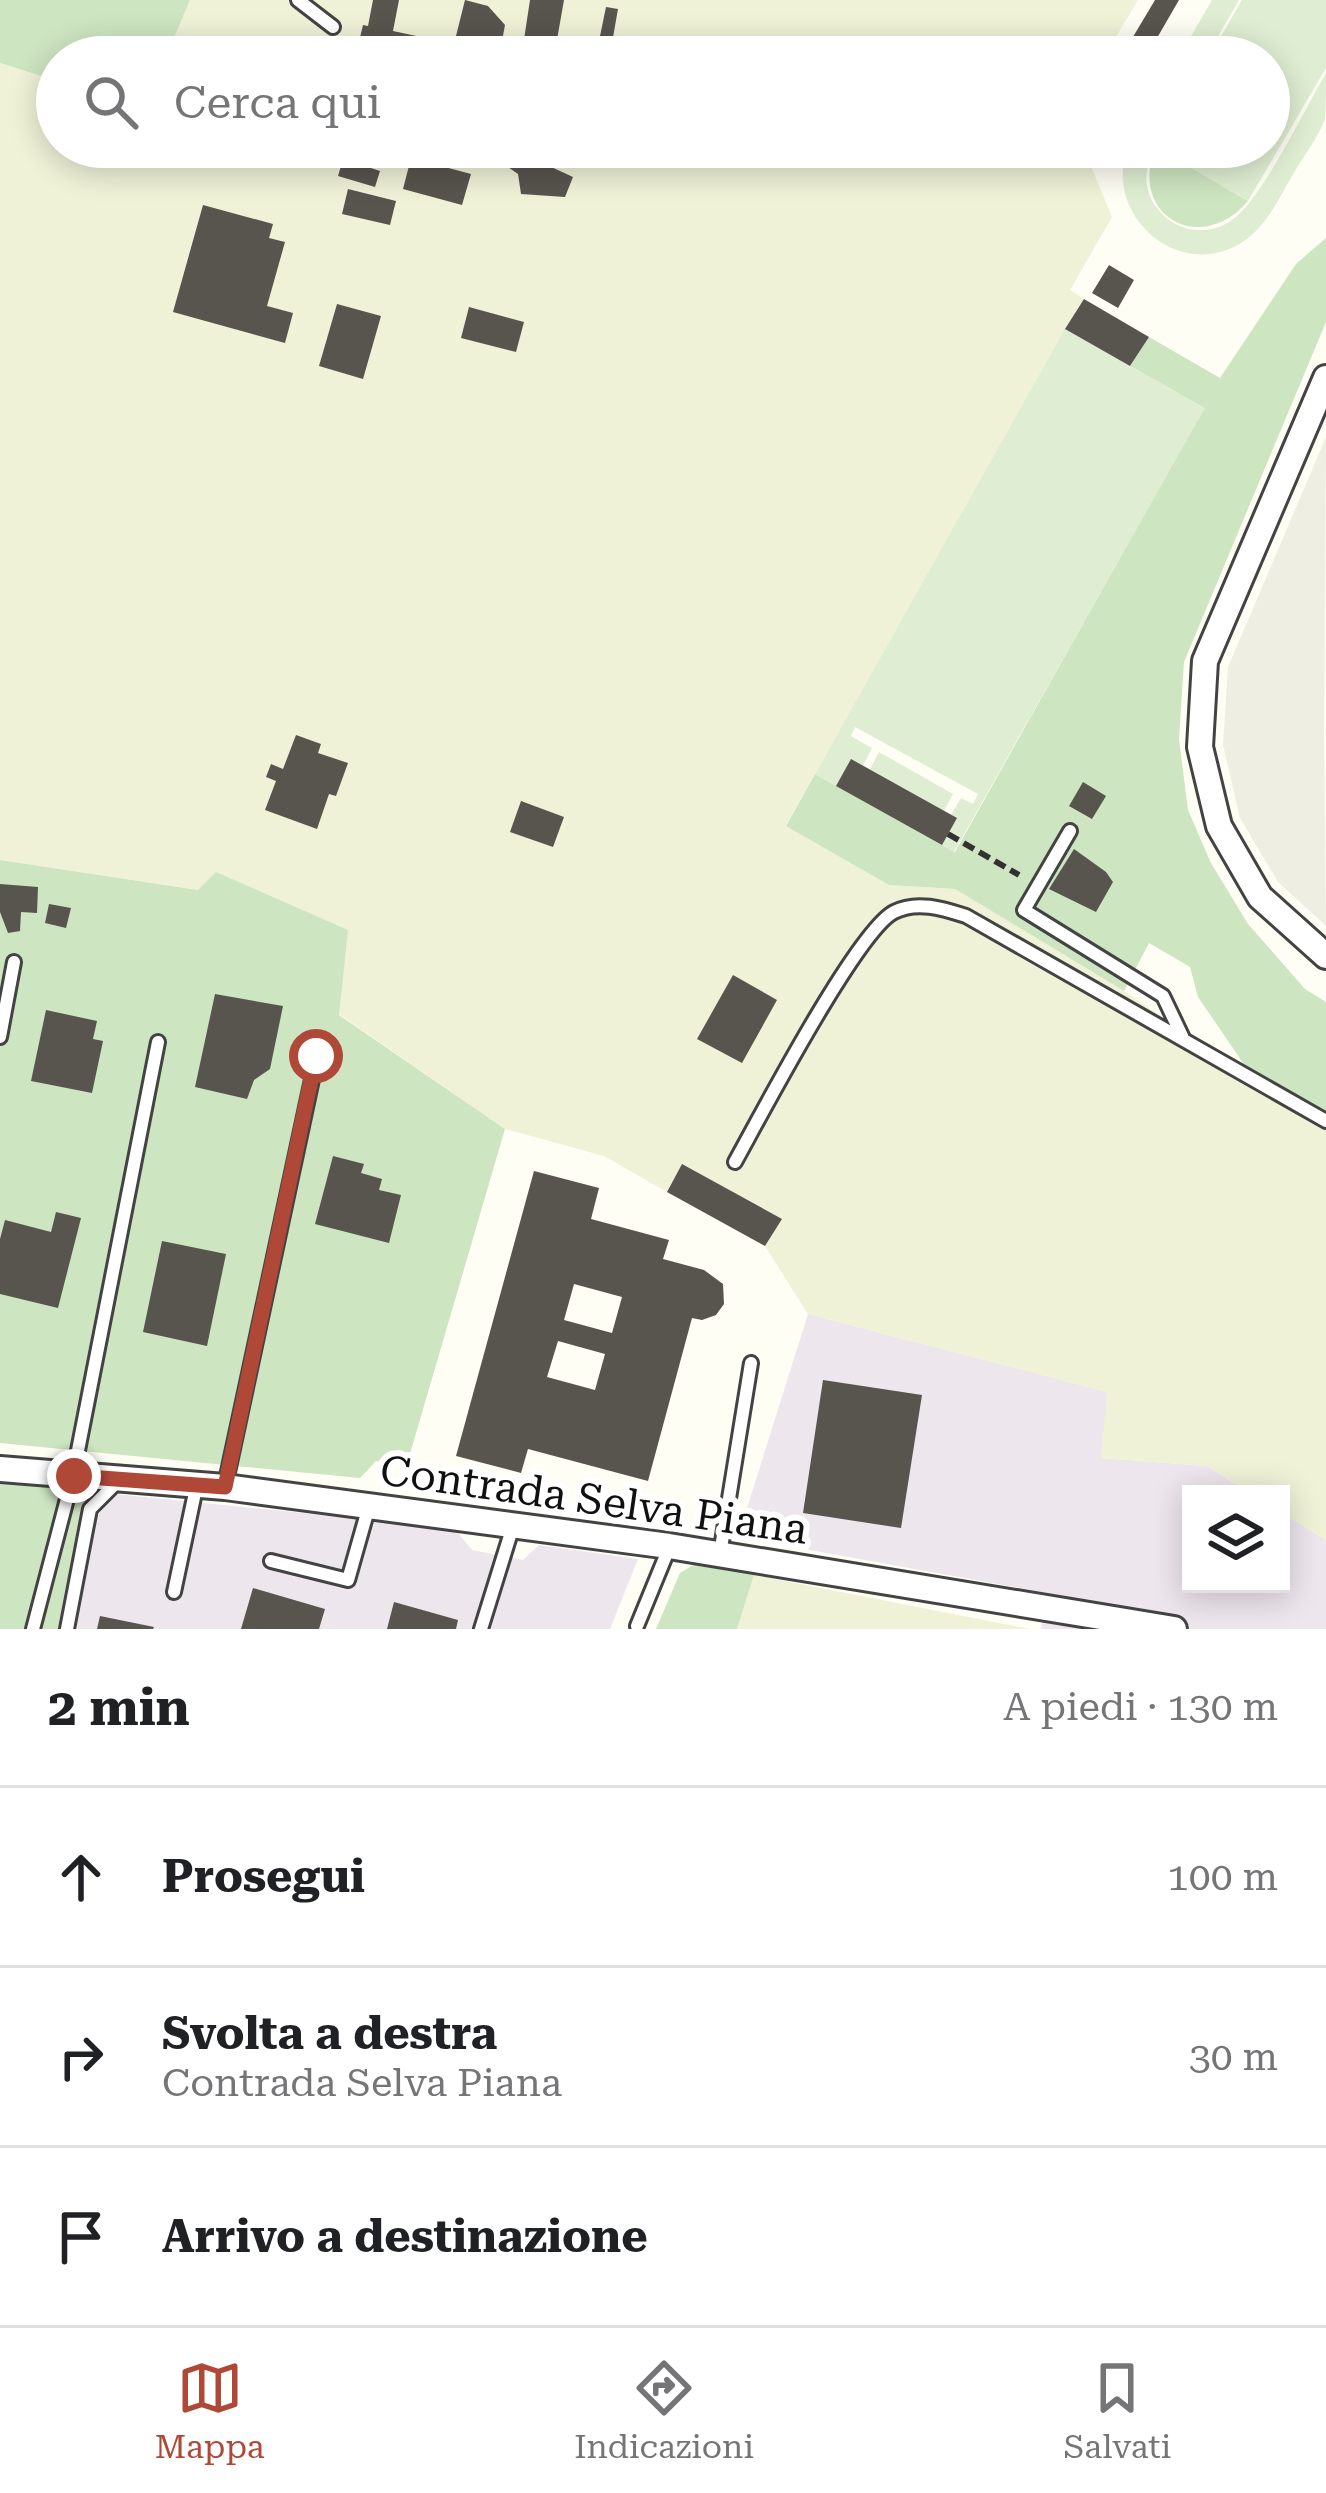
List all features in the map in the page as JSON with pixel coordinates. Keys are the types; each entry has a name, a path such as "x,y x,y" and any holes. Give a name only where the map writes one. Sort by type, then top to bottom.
{"street":[{"path":"1326,378 1205,662 1200,747 1219,826 1260,897 1326,956"},
{"name":"Contrada Selva Piana","path":"0,1469 225,1487 670,1546 1132,1626 1174,1629"}],"lane":[{"path":"298,0 333,27"},
{"path":"1070,831 1024,910 1163,996 1184,1039"},
{"path":"735,1162 809,1031 870,936 894,912 929,905 966,916 1326,1120"},
{"path":"0,1037 14,962"},
{"path":"33,1629 74,1476 158,1042"},
{"path":"225,1487 316,1056"},
{"path":"720,1554 751,1363"},
{"path":"67,1629 90,1509 118,1480"},
{"path":"174,1592 196,1488"},
{"path":"271,1561 348,1580 369,1506"},
{"path":"482,1629 513,1526"},
{"path":"637,1626 670,1546"}],"path":[{"path":"948,834 1038,886"}],"shaded area":[{"path":"1326,437 1326,926 1278,882 1240,818 1223,745 1228,667"},
{"path":"808,1314 1108,1392 1102,1458 1207,1466 1238,1485 1182,1485 1182,1593 1290,1593 1290,1518 1326,1540 1326,1629 1041,1629 1047,1593 750,1539 742,1524"},
{"path":"115,1494 454,1528 472,1550 523,1560 539,1545 638,1559 610,1629 74,1629 93,1521"}],"green space":[{"path":"0,0 190,0 175,36 36,36 36,74 0,63"},
{"path":"190,0 1138,0 1117,36 175,36"},
{"path":"1212,0 1239,0 1218,36 1191,36"},
{"path":"1242,0 1326,0 1326,68 1290,129 1290,36 1221,36"},
{"path":"0,63 36,74 36,168 1092,168 1112,217 1070,290 1084,299 786,825 889,885 955,889 1124,991 1254,1079 1326,1113 1326,1540 1290,1518 1290,1485 1238,1485 1207,1466 1101,1458 1107,1392 808,1314 765,1246 781,1219 682,1165 667,1192 604,1156 505,1129 339,1014 199,890 0,860"},
{"path":"1326,73 1322,126 1275,206 1253,234 1234,247 1210,254 1187,253 1166,245 1148,232 1125,193 1124,168 1148,168 1152,201 1165,217 1185,228 1218,227 1238,215 1273,168 1290,168 1290,139"},
{"path":"1192,168 1248,201 1229,218 1210,226 1191,226 1160,209 1150,171"},
{"path":"1192,168 1267,168 1248,201"},
{"path":"1326,238 1326,322 1184,662 1179,739 1188,810 1211,863 1248,924 1305,989 1326,1002 1326,1115 1254,1079 1198,997 1190,967 1149,943 1124,991 955,889 889,885 786,826 815,774 955,852 1204,408 1130,366 1149,337 1220,378 1296,264"},
{"path":"1065,329 1205,408 954,852 815,774","holes":["855,727 978,794 973,804 961,798 951,815 944,811 953,794 879,752 870,769 863,766 872,748 851,736"]},
{"path":"0,860 198,890 216,872 348,930 339,1015 505,1129 407,1464 376,1461 360,1478 0,1443"},
{"path":"0,1478 92,1484 63,1629 0,1629"},
{"path":"700,1561 719,1561 754,1575 737,1629 656,1629 680,1573"},
{"path":"754,1575 1030,1629 737,1629"}],"building":[{"path":"373,0 399,0 393,31 416,36 360,36 363,25 368,26"},
{"path":"465,0 488,6 505,25 503,36 456,36"},
{"path":"530,0 564,0 558,36 525,36"},
{"path":"1155,0 1179,0 1158,36 1134,36"},
{"path":"606,7 618,9 613,36 600,36"},
{"path":"340,168 380,171 375,187 338,176"},
{"path":"408,168 448,168 471,174 462,205 403,189"},
{"path":"509,168 554,168 573,177 565,197 521,194 518,174"},
{"path":"348,189 396,201 390,225 342,214"},
{"path":"203,205 273,224 269,238 285,242 267,306 293,313 285,343 173,312"},
{"path":"1109,265 1134,280 1118,308 1092,293"},
{"path":"1084,299 1149,337 1130,366 1065,329"},
{"path":"337,304 381,316 363,379 319,366"},
{"path":"469,307 524,322 516,352 461,338"},
{"path":"296,735 321,744 318,753 348,763 336,796 329,794 317,829 265,810 276,781 266,777 271,764 283,769"},
{"path":"851,759 957,818 942,845 836,786"},
{"path":"1083,782 1106,796 1092,819 1069,806"},
{"path":"521,801 564,817 553,847 510,832"},
{"path":"1074,849 1113,882 1096,912 1049,889"},
{"path":"0,884 38,887 37,913 21,912 20,931 8,933 0,912"},
{"path":"49,904 71,908 66,928 45,923"},
{"path":"733,975 777,1000 742,1063 697,1039"},
{"path":"215,994 283,1006 270,1069 254,1080 247,1099 195,1087"},
{"path":"46,1010 97,1021 93,1039 103,1041 92,1093 31,1081"},
{"path":"333,1156 364,1164 361,1173 382,1179 379,1190 401,1195 389,1243 315,1224"},
{"path":"682,1164 782,1219 765,1246 667,1192"},
{"path":"534,1171 599,1188 591,1219 669,1240 663,1259 704,1270 723,1284 724,1304 716,1315 692,1318 648,1481 528,1449 521,1473 456,1456","holes":["574,1284 622,1297 612,1333 564,1320","558,1341 605,1354 595,1390 547,1377"]},
{"path":"56,1212 81,1218 58,1308 0,1294 0,1239 5,1220 51,1232"},
{"path":"162,1241 226,1254 207,1346 143,1332"},
{"path":"823,1380 922,1395 901,1528 803,1513"},
{"path":"253,1588 325,1609 319,1629 241,1629"},
{"path":"394,1602 458,1620 456,1629 387,1629"},
{"path":"100,1616 154,1627 97,1629"}],"route":[{"path":"74,1476 225,1487 316,1056"}]}
